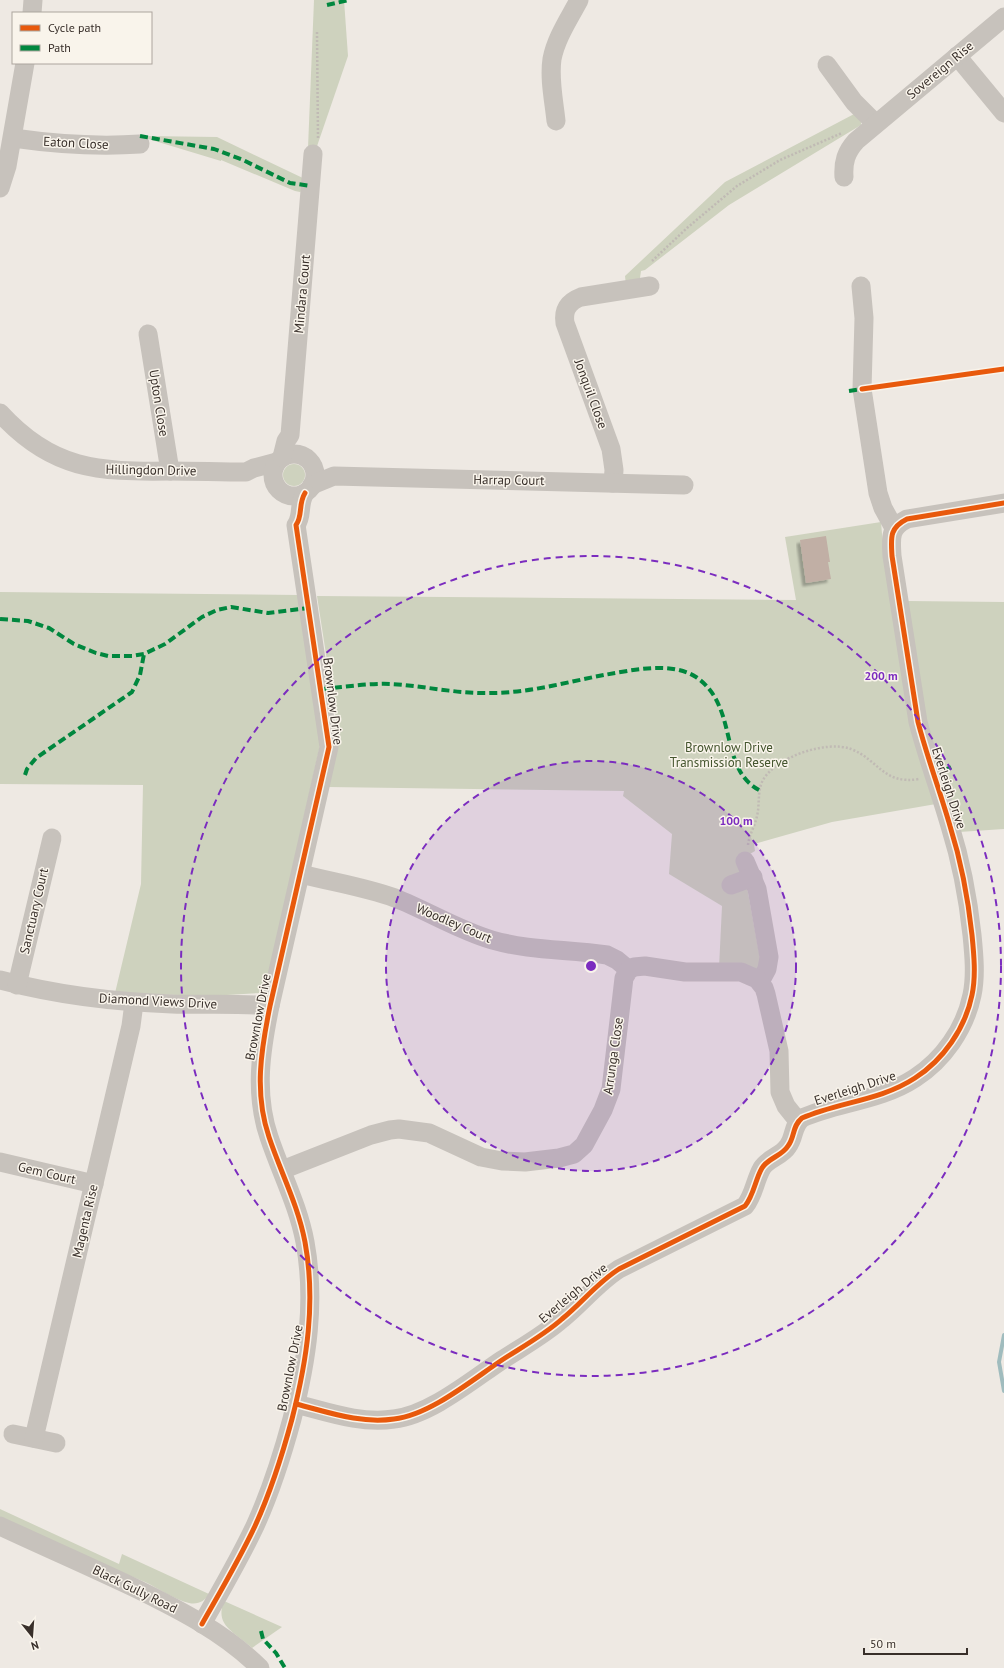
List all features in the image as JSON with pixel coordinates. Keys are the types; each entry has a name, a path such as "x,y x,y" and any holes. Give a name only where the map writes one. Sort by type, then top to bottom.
{"street":[{"path":"32,12 33,0"},
{"path":"557,121 551,82 552,60 560,37 579,0"},
{"name":"Sovereign Rise","path":"844,177 844,162 850,147 875,124 1004,17"},
{"path":"957,56 1004,113"},
{"path":"0,188 7,166 13,138 25,64"},
{"path":"827,65 854,102 875,124"},
{"name":"Eaton Close","path":"13,138 88,146 140,144"},
{"name":"Mindara Court","path":"293,460 290,435 315,154"},
{"name":"Jonquil Close","path":"613,483 614,470 611,450 566,323 562,303 650,280"},
{"path":"861,286 864,318 862,390 878,493 883,508 894,528 900,523 916,517 1004,504"},
{"name":"Upton Close","path":"147,334 170,471"},
{"name":"Hillingdon Drive","path":"0,413 22,436 38,447 57,457 96,469 117,471 246,472 254,468 293,460"},
{"path":"293,460 314,470 314,478 309,489 293,496 277,488 273,472 293,460"},
{"name":"Harrap Court","path":"293,460 334,476 684,485"},
{"name":"Hillingdon Drive","path":"246,472 249,475 277,488"},
{"name":"Harrap Court","path":"309,489 334,476"},
{"name":"Brownlow Drive","path":"277,488 285,500 290,520 296,525"},
{"name":"Brownlow Drive","path":"202,1624 254,1528 269,1494 279,1467 296,1404 309,1339 310,1279 300,1222 269,1136 260,1092 260,1061 270,1006 330,747 296,525 300,518 300,502 309,489"},
{"name":"Everleigh Drive","path":"296,1404 350,1417 371,1420 404,1417 433,1405 562,1320 603,1281 619,1269 745,1206 752,1196 762,1169 769,1161 790,1145 794,1129 798,1121 802,1118 817,1112 885,1093 915,1078 936,1062 945,1050 964,1019 972,995 974,981 973,950 970,921 954,841 923,740 914,699 892,556 892,534 894,528"},
{"name":"Sanctuary Court","path":"8,982 52,838"},
{"path":"731,885 749,869 759,898 769,957 767,968 760,982"},
{"name":"Woodley Court","path":"301,874 366,889 395,898 467,931 493,940 525,947 607,955 617,960 629,970"},
{"path":"629,970 634,967 645,966 685,972 741,972 760,982 766,994 779,1051 780,1092 786,1106 798,1121"},
{"name":"Arrunga Close","path":"282,1170 371,1135 399,1129 429,1133 481,1156 502,1161 525,1162 559,1158 574,1154 584,1145 603,1110 609,1094 613,1077 624,978 629,970"},
{"name":"Diamond Views Drive","path":"8,982 66,994 134,1002 244,1004 270,1006"},
{"name":"Magenta Rise","path":"34,1438 131,1026 134,1002"},
{"name":"Gem Court","path":"0,1162 94,1184"},
{"path":"14,1434 56,1443"},
{"name":"Black Gully Road","path":"0,1526 126,1584 202,1624 243,1651 260,1668"}],"path":[{"path":"315,154 318,138 317,32"},
{"path":"650,280 686,228 730,191 780,160 844,132"},
{"path":"749,869 748,854 750,834 758,815 759,790 762,782 773,769 790,758 813,750 843,747 852,749 897,779 911,780 933,774"}],"green space":[{"path":"314,0 344,0 348,56 316,149 308,148"},
{"path":"856,113 861,125 729,205 645,270 641,271 640,278 626,285 625,276 725,182"},
{"path":"145,136 217,137 307,180 306,189 300,192 295,191 221,160 145,138"},
{"path":"294,464 302,467 305,475 302,483 294,486 286,483 283,475 286,467"},
{"name":"Brownlow Drive Transmission Reserve","path":"881,522 908,708 936,804 832,822 754,844 755,851 738,861 747,887 762,969 719,968 722,906 669,874 672,834 623,796 624,791 328,787 339,738 317,596 796,600 785,537"},
{"path":"0,592 298,595 321,741 266,986 259,993 210,996 115,993 141,884 143,785 0,784"},
{"path":"907,601 1004,602 1004,829 959,832 930,741"},
{"path":"0,1509 119,1564 122,1554 209,1594 205,1599 198,1603 189,1603 178,1599 145,1582 0,1519"},
{"path":"224,1601 282,1627 252,1648 233,1633 224,1623 222,1610"}],"building":[{"path":"826,536 831,579 806,583 800,540"}],"waterway":[{"path":"1004,1335 999,1362 1004,1391"}],"marked path":[{"path":"327,5 349,0"},
{"path":"140,136 214,149 243,160 290,183 311,186"},
{"path":"849,391 862,389"},
{"path":"0,619 28,621 49,628 74,644 96,653 108,656 132,656 144,654 165,644 202,617 217,610 231,607 268,613 309,608"},
{"path":"25,775 27,769 36,758 132,692 140,675 144,654"},
{"path":"322,689 391,684 478,693 505,693 548,687 639,669 675,669 696,677 709,689 718,704 724,720 732,752 738,767 746,780 759,790"},
{"path":"947,769 951,767"},
{"path":"261,1631 263,1639 276,1653 285,1668"}],"cycle path":[{"path":"862,389 1004,369"},
{"path":"202,1624 249,1539 271,1487 292,1419 306,1353 310,1309 310,1287 305,1242 294,1202 264,1121 260,1088 262,1055 270,1006 329,747 296,525 305,493"},
{"path":"296,1404 332,1414 369,1420 394,1419 408,1416 436,1404 555,1325 604,1280 619,1269 745,1206 762,1168 779,1155 790,1143 797,1124 802,1118 830,1108 873,1097 902,1086 925,1071 943,1053 958,1031 969,1008 974,973 972,935 958,853 918,722 892,556 892,534 897,526 907,519 1004,503"}]}
